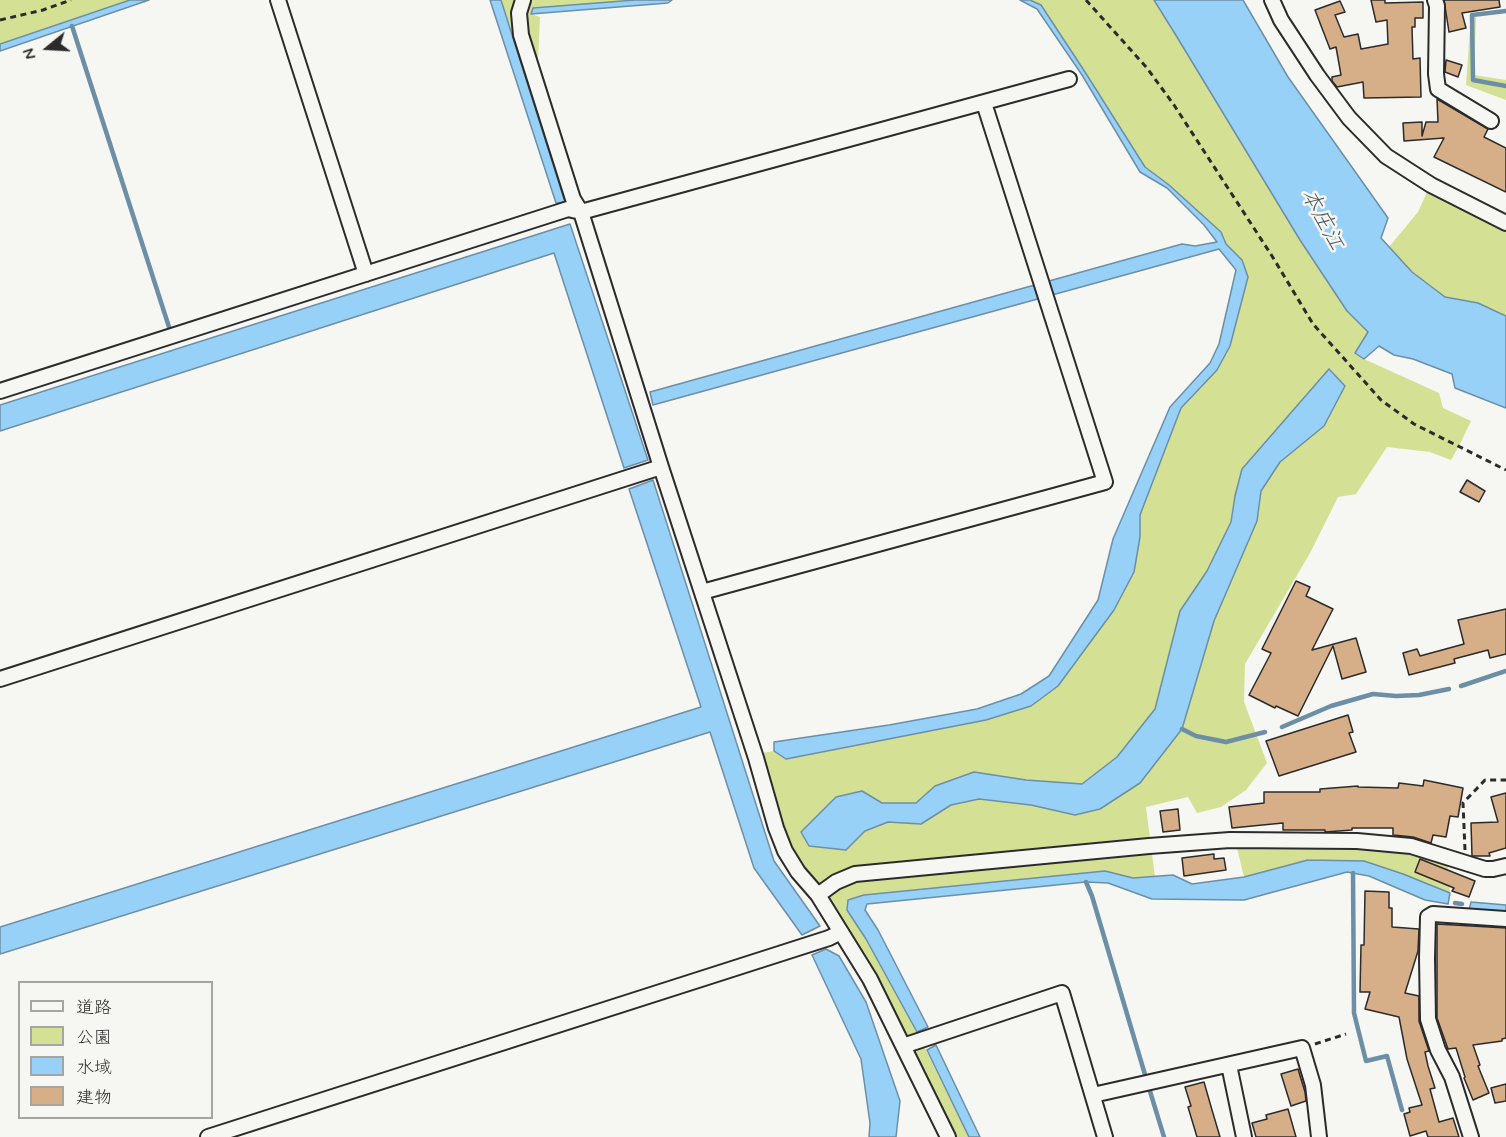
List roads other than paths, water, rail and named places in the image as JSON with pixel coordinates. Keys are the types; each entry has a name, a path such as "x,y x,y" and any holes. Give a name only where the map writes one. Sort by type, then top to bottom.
{"street":[{"path":"278,0 366,274"},
{"path":"523,0 519,14 521,35 573,199 581,212 756,758 776,828 785,851 798,872 818,895 870,979 948,1137"},
{"path":"1272,0 1281,20 1317,75 1349,118 1386,156 1431,185 1506,223"},
{"path":"1435,0 1438,89 1491,121"},
{"path":"0,391 568,209 581,212 1069,79"},
{"path":"702,592 1105,482 984,103"},
{"path":"0,679 661,467"},
{"path":"818,895 836,882 855,874 1230,840 1358,841 1411,846 1485,868 1506,866"},
{"path":"1471,1137 1452,1077 1438,1050 1428,1019 1428,917 1433,914 1506,919"},
{"path":"207,1137 842,932"},
{"path":"903,1046 1062,993 1105,1137"},
{"path":"1093,1095 1302,1048 1313,1085 1319,1137"},
{"path":"1230,1065 1244,1137"}],"water":[{"path":"130,0 149,0 0,51 0,44"},
{"path":"490,0 501,0 565,202 556,203"},
{"path":"635,0 672,0 668,3 531,14 533,8"},
{"path":"1020,0 1030,0 1041,5 1145,167 1169,185 1221,232 1226,244 1242,260 1248,277 1230,346 1217,370 1181,408 1140,515 1140,537 1134,572 1114,610 1058,686 1031,706 986,720 786,759 774,751 774,742 977,709 1021,694 1049,676 1098,600 1113,539 1170,407 1210,363 1219,344 1236,270 1219,249 653,405 650,392 1182,244 1195,246 1217,242 1204,225 1167,188 1140,172 1082,75 1037,9"},
{"name":"本庄江","path":"1154,0 1243,0 1288,77 1388,218 1381,238 1412,272 1445,297 1478,303 1506,316 1506,408 1455,388 1452,374 1413,359 1394,355 1379,346 1364,359 1355,353 1368,332 1347,311 1300,240"},
{"path":"570,224 648,460 624,468 554,253 0,431 0,405"},
{"path":"1329,369 1345,386 1324,426 1280,462 1261,491 1257,521 1214,621 1182,729 1140,783 1100,809 1075,815 1031,805 979,799 951,805 921,824 888,822 865,831 846,850 809,846 801,832 836,797 862,791 882,803 916,803 935,786 974,772 1026,780 1082,784 1117,757 1155,709 1180,611 1207,571 1231,522 1242,469"},
{"path":"653,480 774,861 820,926 802,935 754,868 710,732 0,954 0,927 701,707 629,489"},
{"path":"1308,860 1364,861 1450,893 1448,904 1425,900 1369,876 1347,872 1244,900 1152,899 1108,883 1086,882 867,904 865,910 878,930 928,1027 917,1032 866,939 847,910 848,900 864,895 1105,871 1133,878 1173,875 1192,884 1244,877"},
{"path":"1471,902 1506,905 1506,911 1469,910"},
{"path":"826,949 839,956 866,1002 900,1101 896,1137 869,1137 870,1123 861,1059 812,955"},
{"path":"936,1045 980,1137 969,1137 927,1050"}],"waterway":[{"path":"1506,11 1472,15 1473,80 1506,86"},
{"path":"72,26 169,327"},
{"path":"1461,686 1506,671"},
{"path":"1282,727 1331,706 1373,694 1419,695 1449,689"},
{"path":"1182,729 1196,736 1226,742 1265,732"},
{"path":"1353,873 1354,1013 1366,1061 1387,1056 1402,1110"},
{"path":"1086,882 1146,1078"},
{"path":"1455,903 1462,904"},
{"path":"1149,1088 1164,1137"}]}
